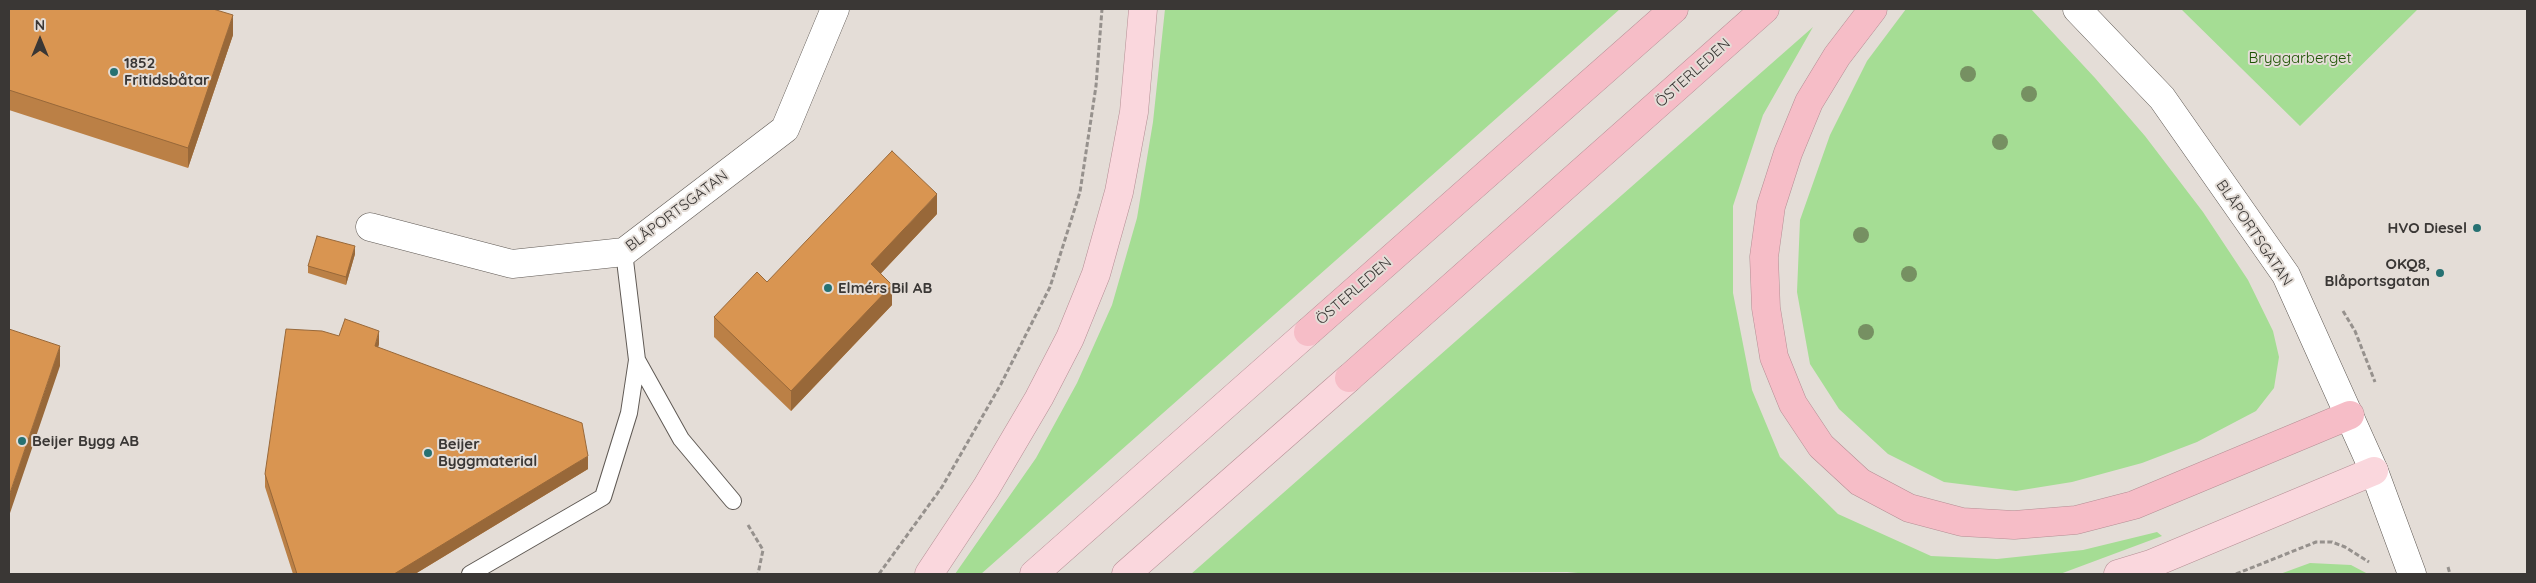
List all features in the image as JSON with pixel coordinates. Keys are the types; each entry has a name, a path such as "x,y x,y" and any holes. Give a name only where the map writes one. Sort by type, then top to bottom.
{"highway":[{"name":"ÖSTERLEDEN","path":"1308,332 1674,9"},
{"name":"ÖSTERLEDEN","path":"1349,378 1766,9"},
{"path":"1872,9 1837,56 1809,102 1788,153 1771,206 1764,257 1766,308 1774,357 1793,404 1821,446 1860,482 1909,508 1962,522 2014,525 2076,520 2134,505 2350,415"}],"main road":[{"path":"929,574 986,488 1040,398 1070,338 1096,274 1119,192 1134,112 1143,9"},
{"name":"ÖSTERLEDEN","path":"1034,574 1308,332"},
{"name":"ÖSTERLEDEN","path":"1126,574 1349,378"},
{"path":"2118,574 2150,564 2374,471"}],"street":[{"name":"BLÅPORTSGATAN","path":"370,227 512,264 624,252 785,129 835,9"},
{"name":"BLÅPORTSGATAN","path":"2077,9 2162,98 2286,275 2374,471 2408,564"}],"lane":[{"path":"470,574 603,497 629,414 637,360 624,252"},
{"path":"637,360 682,439 733,501"}],"path":[{"path":"879,574 942,487 1001,384 1050,287 1080,192 1096,86 1102,9"},
{"path":"733,501 763,550 758,574"},
{"path":"2236,574 2316,542 2338,544 2371,563 2408,564"}],"green space":[{"path":"1165,9 1620,9 981,574 955,574 1036,458 1077,383 1112,305 1137,218 1153,122"},
{"path":"1906,9 2031,9 2095,78 2145,136 2203,212 2248,280 2273,331 2279,357 2274,388 2256,411 2197,442 2142,463 2072,482 2016,491 1944,482 1888,454 1839,409 1810,364 1797,292 1800,220 1830,135 1867,61"},
{"name":"Bryggarberget","path":"2181,9 2418,9 2300,126"},
{"path":"1813,27 1763,115 1733,206 1733,293 1752,390 1780,457 1838,514 1931,556 1997,559 2083,550 2157,532 2162,536 2060,574 1589,574 1567,572 1191,574"},
{"path":"2310,563 2351,565 2368,574 2280,574"}],"building":[{"name":"1852 Fritidsbåtar","path":"9,9 213,9 233,15 188,148 9,90"},
{"name":"Elmérs Bil AB","path":"892,151 937,194 871,264 892,285 791,391 714,317 757,272 767,282"},
{"path":"317,236 355,246 346,277 308,266"},
{"name":"Beijer Byggmaterial","path":"345,319 379,331 375,346 582,423 588,456 394,574 297,574 265,474 286,329 322,331 339,336"},
{"name":"Beijer Bygg AB","path":"9,329 60,346 9,496"}],"place":[{"name":"1852 Fritidsbåtar","path":"114,72"},
{"name":"HVO Diesel","path":"2477,228"},
{"name":"OKQ8, Blåportsgatan","path":"2440,273"},
{"name":"Elmérs Bil AB","path":"828,288"},
{"name":"Beijer Bygg AB","path":"22,441"},
{"name":"Beijer Byggmaterial","path":"428,453"}]}
